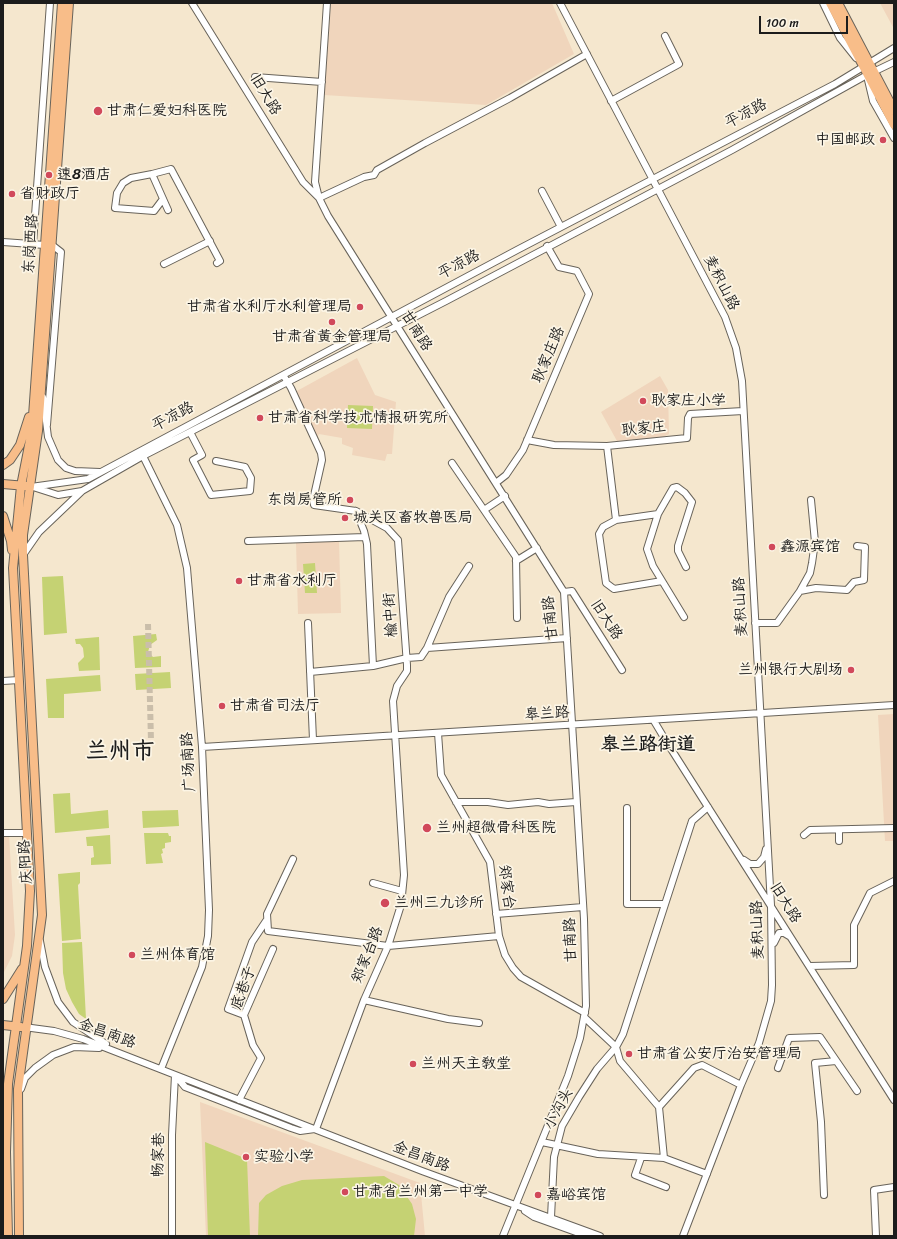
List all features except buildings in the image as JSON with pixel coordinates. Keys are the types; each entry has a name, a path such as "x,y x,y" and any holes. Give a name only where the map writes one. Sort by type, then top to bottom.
{"main road":[{"name":"东岗西路","path":"31,487 36,455 62,3"},
{"name":"东岗西路","path":"48,245 69,3"},
{"path":"830,3 868,69 894,110"},
{"path":"838,3 894,125"},
{"name":"东岗西路","path":"21,486 39,387"},
{"path":"3,465 11,458 20,445 39,387"},
{"name":"平凉路","path":"3,484 31,487"},
{"name":"庆阳路","path":"19,1236 17,1107 24,965 30,891 13,568 21,486"},
{"name":"庆阳路","path":"8,1236 6,1152 8,1084 21,1027 42,916 23,555 23,535 31,487"},
{"path":"3,516 11,541 13,568"},
{"path":"3,999 24,965"},
{"path":"3,1025 21,1027"},
{"path":"3,1131 6,1152"}],"street":[{"path":"33,244 50,3"},
{"name":"旧大路","path":"192,3 303,182 319,198"},
{"name":"甘南路","path":"327,3 315,182 319,198 328,216 564,592 583,907 584,1015 580,1038 568,1076 504,1236"},
{"name":"麦积山路","path":"560,3 724,317 736,348 742,381 771,905 771,1001 759,1043 741,1085 684,1236"},
{"path":"823,3 840,38 868,69 874,102 894,138"},
{"path":"611,101 680,64 665,36"},
{"name":"平凉路","path":"31,487 58,495 82,491 143,456 446,301 547,246 657,189 868,69 894,48"},
{"path":"319,198 364,177 374,175 377,170 425,142 510,98 587,54"},
{"name":"平凉路","path":"31,487 88,480 561,227 652,181 723,141 835,84 868,69 894,62"},
{"path":"255,77 322,82"},
{"path":"163,199 154,211 115,208 117,193 123,183 131,178 152,174 171,168 220,261 217,263"},
{"path":"152,174 168,210"},
{"path":"542,191 561,227"},
{"path":"164,264 210,241"},
{"path":"3,242 48,245"},
{"name":"东岗西路","path":"47,425 61,252 48,245"},
{"name":"耿家庄路","path":"496,482 506,475 523,450 589,294 577,271 559,268 547,246"},
{"name":"榆中街","path":"283,375 321,453 322,460 313,500 314,505 356,511 387,528 398,540 407,671 397,686 393,701 394,736"},
{"path":"39,387 52,448 58,460 75,471 101,472"},
{"name":"耿家庄","path":"527,440 554,445 607,446 687,438 688,418 690,414 743,411"},
{"path":"190,432 202,455 192,460 211,495 250,491 251,478 245,467 216,461"},
{"path":"607,446 616,520"},
{"name":"广场南路","path":"143,456 170,508 177,525 187,568 202,747 209,910 208,936 202,967 161,1069"},
{"path":"452,463 516,557 516,618"},
{"path":"684,617 653,566 647,549 658,514 673,488 678,487 692,502 678,546 678,551 686,567"},
{"path":"23,555 39,532 82,491"},
{"path":"484,510 505,496"},
{"path":"755,623 777,623 800,591 810,573 815,542 811,500"},
{"name":"榆中街","path":"356,511 367,544 373,666"},
{"path":"658,514 616,520 603,527 600,534 606,583 614,589 662,581"},
{"path":"248,541 365,536"},
{"path":"800,591 816,588 847,590 854,582 864,580 865,547 856,546"},
{"path":"516,561 537,548"},
{"path":"310,672 373,666 407,658 422,657 449,597 469,566"},
{"name":"旧大路","path":"564,592 572,591 622,670"},
{"path":"308,623 313,740"},
{"path":"427,648 567,638"},
{"path":"3,681 19,680"},
{"name":"皋兰路","path":"202,747 894,705"},
{"name":"旧大路","path":"654,720 894,1100"},
{"name":"郑家台","path":"438,733 441,775 490,862 499,936 505,955 512,968 521,977 584,1015 616,1047"},
{"name":"郑家台路","path":"316,1129 364,1000 388,946 400,905 404,875 394,736"},
{"path":"456,802 488,802 508,804 538,802 549,804 576,802"},
{"name":"小沟头","path":"551,1217 556,1146 562,1126 597,1069 616,1047 623,1034 692,821 708,807"},
{"path":"627,808 627,904 664,904"},
{"path":"804,835 810,830 833,828 838,830 894,828"},
{"path":"838,830 839,842"},
{"path":"3,833 27,833"},
{"path":"737,852 746,863 758,864 764,857 767,836"},
{"path":"293,859 267,914 266,920 268,931 388,946 499,936"},
{"path":"810,966 854,965 854,925 870,893 894,881"},
{"path":"372,882 402,891"},
{"path":"496,914 583,907"},
{"path":"244,1015 228,1009 252,942 266,920"},
{"path":"772,957 774,940 779,933 786,933 794,942"},
{"path":"39,938 45,968 58,1002 73,1022 116,1050"},
{"name":"底巷子","path":"239,1100 261,1058 253,1044 244,1015 273,949"},
{"path":"364,1000 432,1015 479,1023"},
{"name":"金昌南路","path":"21,1027 68,1034 116,1050 175,1075 422,1171 600,1236"},
{"path":"778,1068 789,1038 820,1037 857,1091"},
{"path":"17,1107 21,1087 25,1078 35,1068 53,1055 74,1047 96,1047 116,1050"},
{"path":"616,1047 620,1061 659,1107 664,1158"},
{"path":"824,1195 821,1122 815,1063 836,1061"},
{"path":"659,1107 694,1068 702,1065 741,1085"},
{"name":"金昌南路","path":"175,1075 185,1087 291,1128 300,1131 316,1129"},
{"name":"畅家巷","path":"172,1236 172,1135 175,1075"},
{"path":"542,1142 598,1154 641,1158 664,1158 707,1174"},
{"path":"641,1158 635,1175 666,1187"},
{"path":"876,1236 874,1190 894,1187"},
{"name":"金昌南路","path":"517,1206 534,1217 587,1236"}],"shaded area":[{"path":"331,3 552,3 574,54 486,105 324,95"},
{"path":"880,3 894,3 894,29"},
{"path":"357,358 375,395 396,402 392,454 387,454 385,461 352,455 353,448 342,444 342,438 319,434 317,438 295,392"},
{"name":"耿家庄小学","path":"660,376 668,390 669,434 663,437 617,441 601,412"},
{"path":"339,540 341,613 298,614 296,543"},
{"path":"894,714 894,841 885,841 878,715"},
{"path":"3,835 9,835 15,935 12,956 3,974"},
{"path":"200,1102 420,1183 425,1236 206,1236"}],"green space":[{"path":"348,405 373,406 372,429 347,428"},
{"path":"315,563 317,593 305,593 303,564"},
{"path":"63,576 67,633 44,635 42,577"},
{"path":"156,634 157,640 150,645 148,652 153,657 161,656 161,667 135,668 133,636"},
{"path":"99,637 100,670 79,671 78,663 84,657 83,648 80,644 76,644 75,639"},
{"path":"170,672 171,688 136,690 135,674"},
{"path":"100,675 101,691 64,694 64,718 48,718 46,679"},
{"path":"70,793 71,814 108,810 109,828 55,833 53,794"},
{"path":"178,810 179,826 143,828 142,811"},
{"path":"144,833 168,833 169,836 171,836 171,842 165,843 165,848 162,849 163,853 161,854 163,863 146,864"},
{"path":"110,835 111,864 91,865 91,858 94,857 93,846 87,846 86,837"},
{"path":"80,872 80,883 78,885 81,939 62,941 58,874"},
{"path":"82,942 86,1019 79,1014 72,1002 66,989 63,973 62,943"},
{"path":"205,1142 247,1159 250,1236 208,1236"},
{"name":"甘肃省兰州第一中学","path":"384,1176 399,1185 412,1204 416,1219 414,1236 258,1236 259,1203 266,1195 282,1186 302,1180"}],"tunnel":[{"path":"148,624 151,741"}],"place":[{"name":"甘肃仁爱妇科医院","path":"98,111"},
{"name":"中国邮政","path":"883,140"},
{"name":"速8酒店","path":"49,175"},
{"name":"省财政厅","path":"12,194"},
{"name":"甘肃省水利厅水利管理局","path":"360,307"},
{"name":"甘肃省黄金管理局","path":"332,322"},
{"name":"耿家庄小学","path":"643,401"},
{"name":"甘肃省科学技术情报研究所","path":"260,418"},
{"name":"东岗房管所","path":"350,500"},
{"name":"城关区畜牧兽医局","path":"345,518"},
{"name":"鑫源宾馆","path":"772,547"},
{"name":"甘肃省水利厅","path":"239,581"},
{"name":"兰州银行大剧场","path":"851,670"},
{"name":"甘肃省司法厅","path":"222,706"},
{"name":"兰州超微骨科医院","path":"427,828"},
{"name":"兰州三九诊所","path":"385,903"},
{"name":"兰州体育馆","path":"132,955"},
{"name":"甘肃省公安厅治安管理局","path":"629,1054"},
{"name":"兰州天主教堂","path":"413,1064"},
{"name":"实验小学","path":"246,1157"},
{"name":"甘肃省兰州第一中学","path":"345,1192"},
{"name":"嘉峪宾馆","path":"538,1195"}],"district":[{"name":"皋兰路街道","path":"648,745"},
{"name":"兰州市","path":"120,752"}]}
